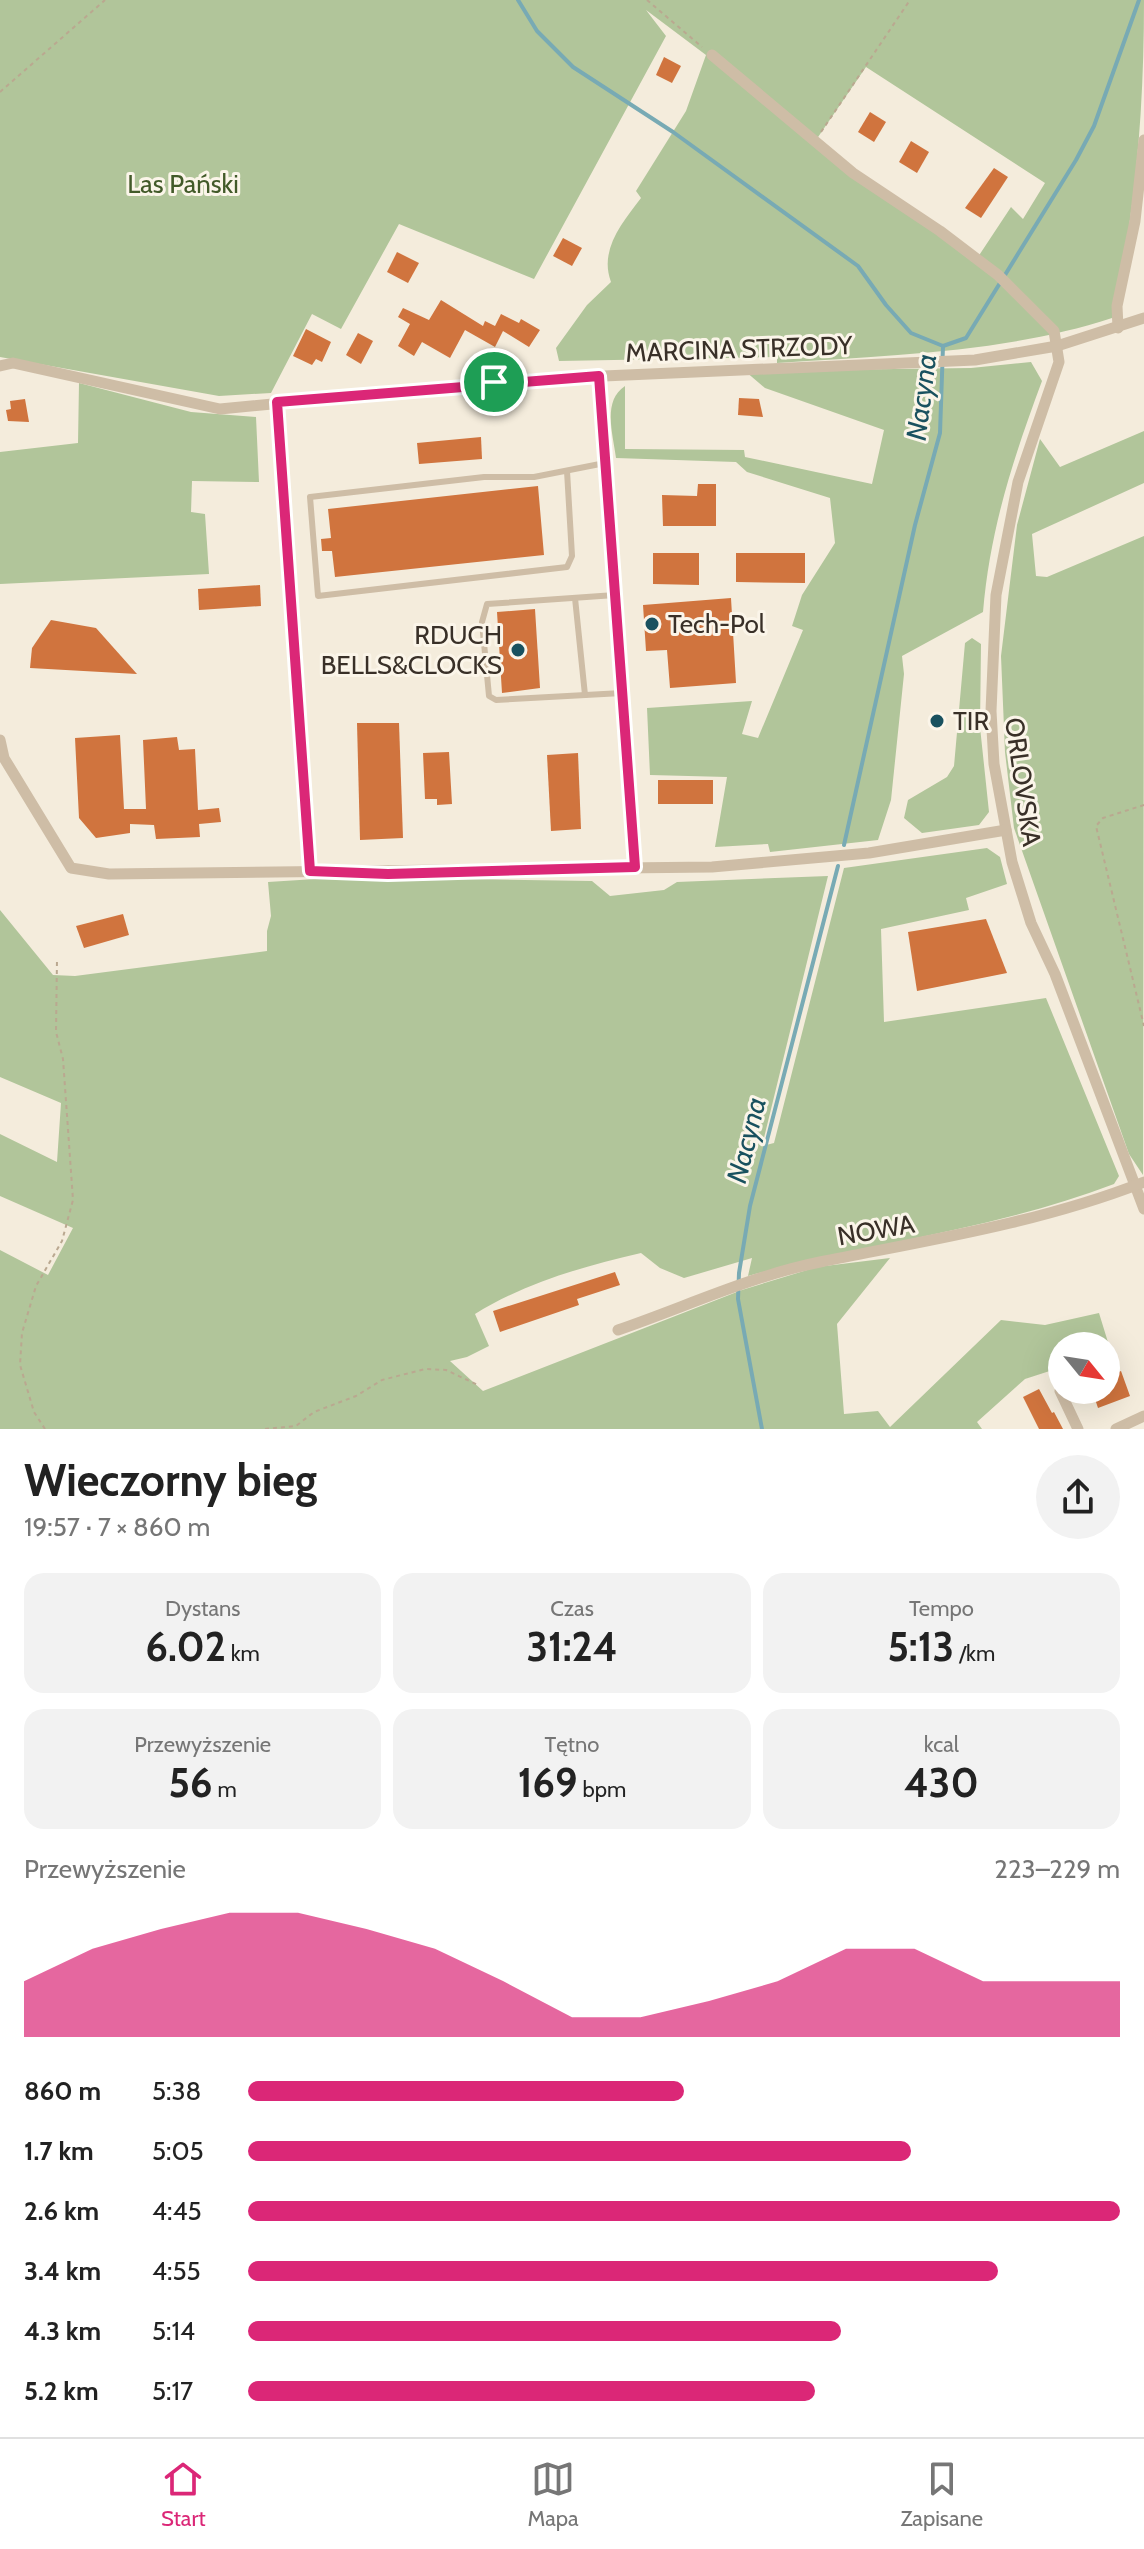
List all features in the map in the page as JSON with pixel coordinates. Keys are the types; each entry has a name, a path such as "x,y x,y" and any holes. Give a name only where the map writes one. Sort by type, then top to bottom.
{"street":[{"path":"712,55 853,173 940,231 1002,279 1054,331 1057,346"},
{"path":"1118,328 1117,306 1135,221 1144,140"},
{"name":"MARCINA STRZODY","path":"0,366 13,363 220,409 599,376 953,361 1057,346 1144,318"},
{"name":"ORLOVSKA","path":"1057,346 1057,371 1025,459 1009,517 994,610 991,711 994,764 1012,862 1031,923 1055,974 1139,1184 1144,1209"},
{"path":"599,376 635,867"},
{"path":"277,402 310,871"},
{"path":"0,740 4,758 71,868 109,874 310,871 388,874 712,867 869,853 1006,830"},
{"name":"NOWA","path":"618,1330 738,1286 818,1263 957,1237 1139,1184"},
{"path":"1066,1404 1078,1429"},
{"path":"1116,1429 1144,1416"}],"lane":[{"path":"567,471 572,556 567,567 318,596 310,497 484,477 534,477 605,463"},
{"path":"615,595 487,604 482,622 489,696 496,700 622,693"},
{"path":"575,598 585,695"}],"path":[{"path":"0,92 105,0"},
{"path":"647,0 712,55"},
{"path":"816,140 910,0"},
{"path":"1144,805 1103,818 1096,826 1144,1026"},
{"path":"45,1429 34,1412 20,1365 22,1333 36,1286 62,1241 73,1200 63,1059 56,1032 57,959"},
{"path":"265,1429 296,1426 314,1412 356,1396 382,1380 425,1369 446,1370 478,1385"}],"green space":[{"name":"Las Pański","path":"0,0 1144,0 1136,171 1112,318 1030,339 946,351 777,363 777,357 559,361 556,348 587,305 611,282 608,259 614,237 641,198 636,191 686,111 706,55 646,10 666,36 534,279 399,224 341,329 312,314 271,393 219,396 0,357","holes":["866,67 1045,183 1023,219 1011,207 974,263 816,140"]},
{"path":"1031,362 1042,381 1004,495 991,552 983,612 902,656 904,674 891,800 878,840 770,852 768,844 715,847 727,777 650,775 647,708 752,701 742,734 758,738 803,630 792,626 802,595 835,543 830,498 747,472 736,462 616,458 611,409 618,392 625,386 625,449 744,450 745,457 872,484 884,430 765,388 745,371 971,368"},
{"path":"79,383 191,412 256,417 259,482 192,481 191,512 205,514 209,574 0,584 0,452 78,443"},
{"path":"1144,431 1144,483 1032,534 1036,576 1047,577 1144,536 1143,1175 1129,1154 1014,828 1005,752 1001,656 1017,525 1040,439 1060,467"},
{"path":"972,638 981,644 980,727 989,812 979,825 922,833 904,818 908,800 947,777 954,766 965,643"},
{"path":"987,848 1000,857 1007,884 966,898 969,910 881,929 884,1022 1046,998 1119,1176 1114,1184 1024,1213 748,1276 752,1258 684,1278 660,1268 641,1253 598,1264 514,1293 475,1314 489,1346 450,1361 483,1391 742,1290 817,1267 890,1258 837,1324 844,1414 878,1411 890,1427 1001,1320 1045,1325 1099,1313 1105,1332 1048,1332 1048,1372 1025,1379 977,1422 982,1429 0,1429 0,1250 48,1275 73,1228 0,1196 0,1134 57,1162 61,1103 0,1077 0,910 53,975 75,976 267,951 271,916 268,882 347,877 592,881 610,896 664,890 677,882 828,876 762,1146 774,1143 844,868"}],"building":[{"path":"664,57 681,66 672,83 656,75"},
{"path":"870,112 886,122 874,142 858,132"},
{"path":"911,141 929,152 917,173 899,162"},
{"path":"994,168 1008,177 981,218 965,208"},
{"path":"563,238 582,248 572,266 553,256"},
{"path":"397,252 419,263 408,283 387,272"},
{"path":"441,300 483,326 485,321 495,326 501,314 519,323 521,319 540,330 529,347 503,331 495,347 465,330 450,358 422,342 414,356 398,346 410,324 398,317 403,308 429,320"},
{"path":"306,329 331,342 322,362 316,359 312,365 293,356"},
{"path":"358,333 373,341 361,364 346,355"},
{"path":"739,398 759,399 763,417 738,415"},
{"path":"25,399 29,422 8,421 6,410 11,409 10,401"},
{"path":"481,437 482,459 419,464 417,443"},
{"path":"698,484 716,484 716,526 663,526 662,495 697,496"},
{"path":"538,486 544,555 335,577 332,551 322,551 321,539 331,538 328,509"},
{"path":"653,553 699,553 699,585 653,584"},
{"path":"736,553 805,553 805,583 736,582"},
{"path":"260,585 261,606 199,610 198,589"},
{"path":"731,598 736,683 670,688 667,650 646,651 643,605"},
{"name":"RDUCH BELLS&CLOCKS","path":"535,609 540,688 502,693 497,612"},
{"path":"51,620 96,628 137,674 30,668 32,648"},
{"path":"357,723 399,723 403,838 360,840"},
{"path":"120,735 124,809 146,809 143,740 177,737 179,750 195,749 198,810 219,808 221,822 199,824 200,837 156,839 154,825 130,824 130,833 96,838 79,818 75,738"},
{"path":"449,752 452,804 437,805 437,799 425,799 423,753"},
{"path":"578,753 581,829 551,831 547,755"},
{"path":"658,780 713,780 713,804 658,804"},
{"path":"123,914 129,935 84,948 76,926"},
{"path":"986,919 1007,973 917,991 908,932"},
{"path":"615,1272 620,1285 577,1299 579,1305 500,1332 493,1311"},
{"path":"1120,1371 1130,1396 1120,1400"},
{"path":"1039,1389 1063,1429 1039,1429 1023,1397"}],"waterway":[{"path":"518,0 537,31 573,67 673,132 858,266 911,333 943,346"},
{"name":"Nacyna","path":"943,346 966,338 1076,160 1094,126 1139,0"},
{"name":"Nacyna","path":"844,845 915,525 940,433 943,346"},
{"name":"Nacyna","path":"762,1429 738,1299 739,1273 750,1206 838,866"}],"place":[{"name":"Tech-Pol","path":"652,624"},
{"name":"RDUCH BELLS&CLOCKS","path":"518,650"},
{"name":"TIR","path":"937,721"}],"route":[{"path":"599,376 635,867 388,874 310,871 277,402 494,382 599,376"}]}
